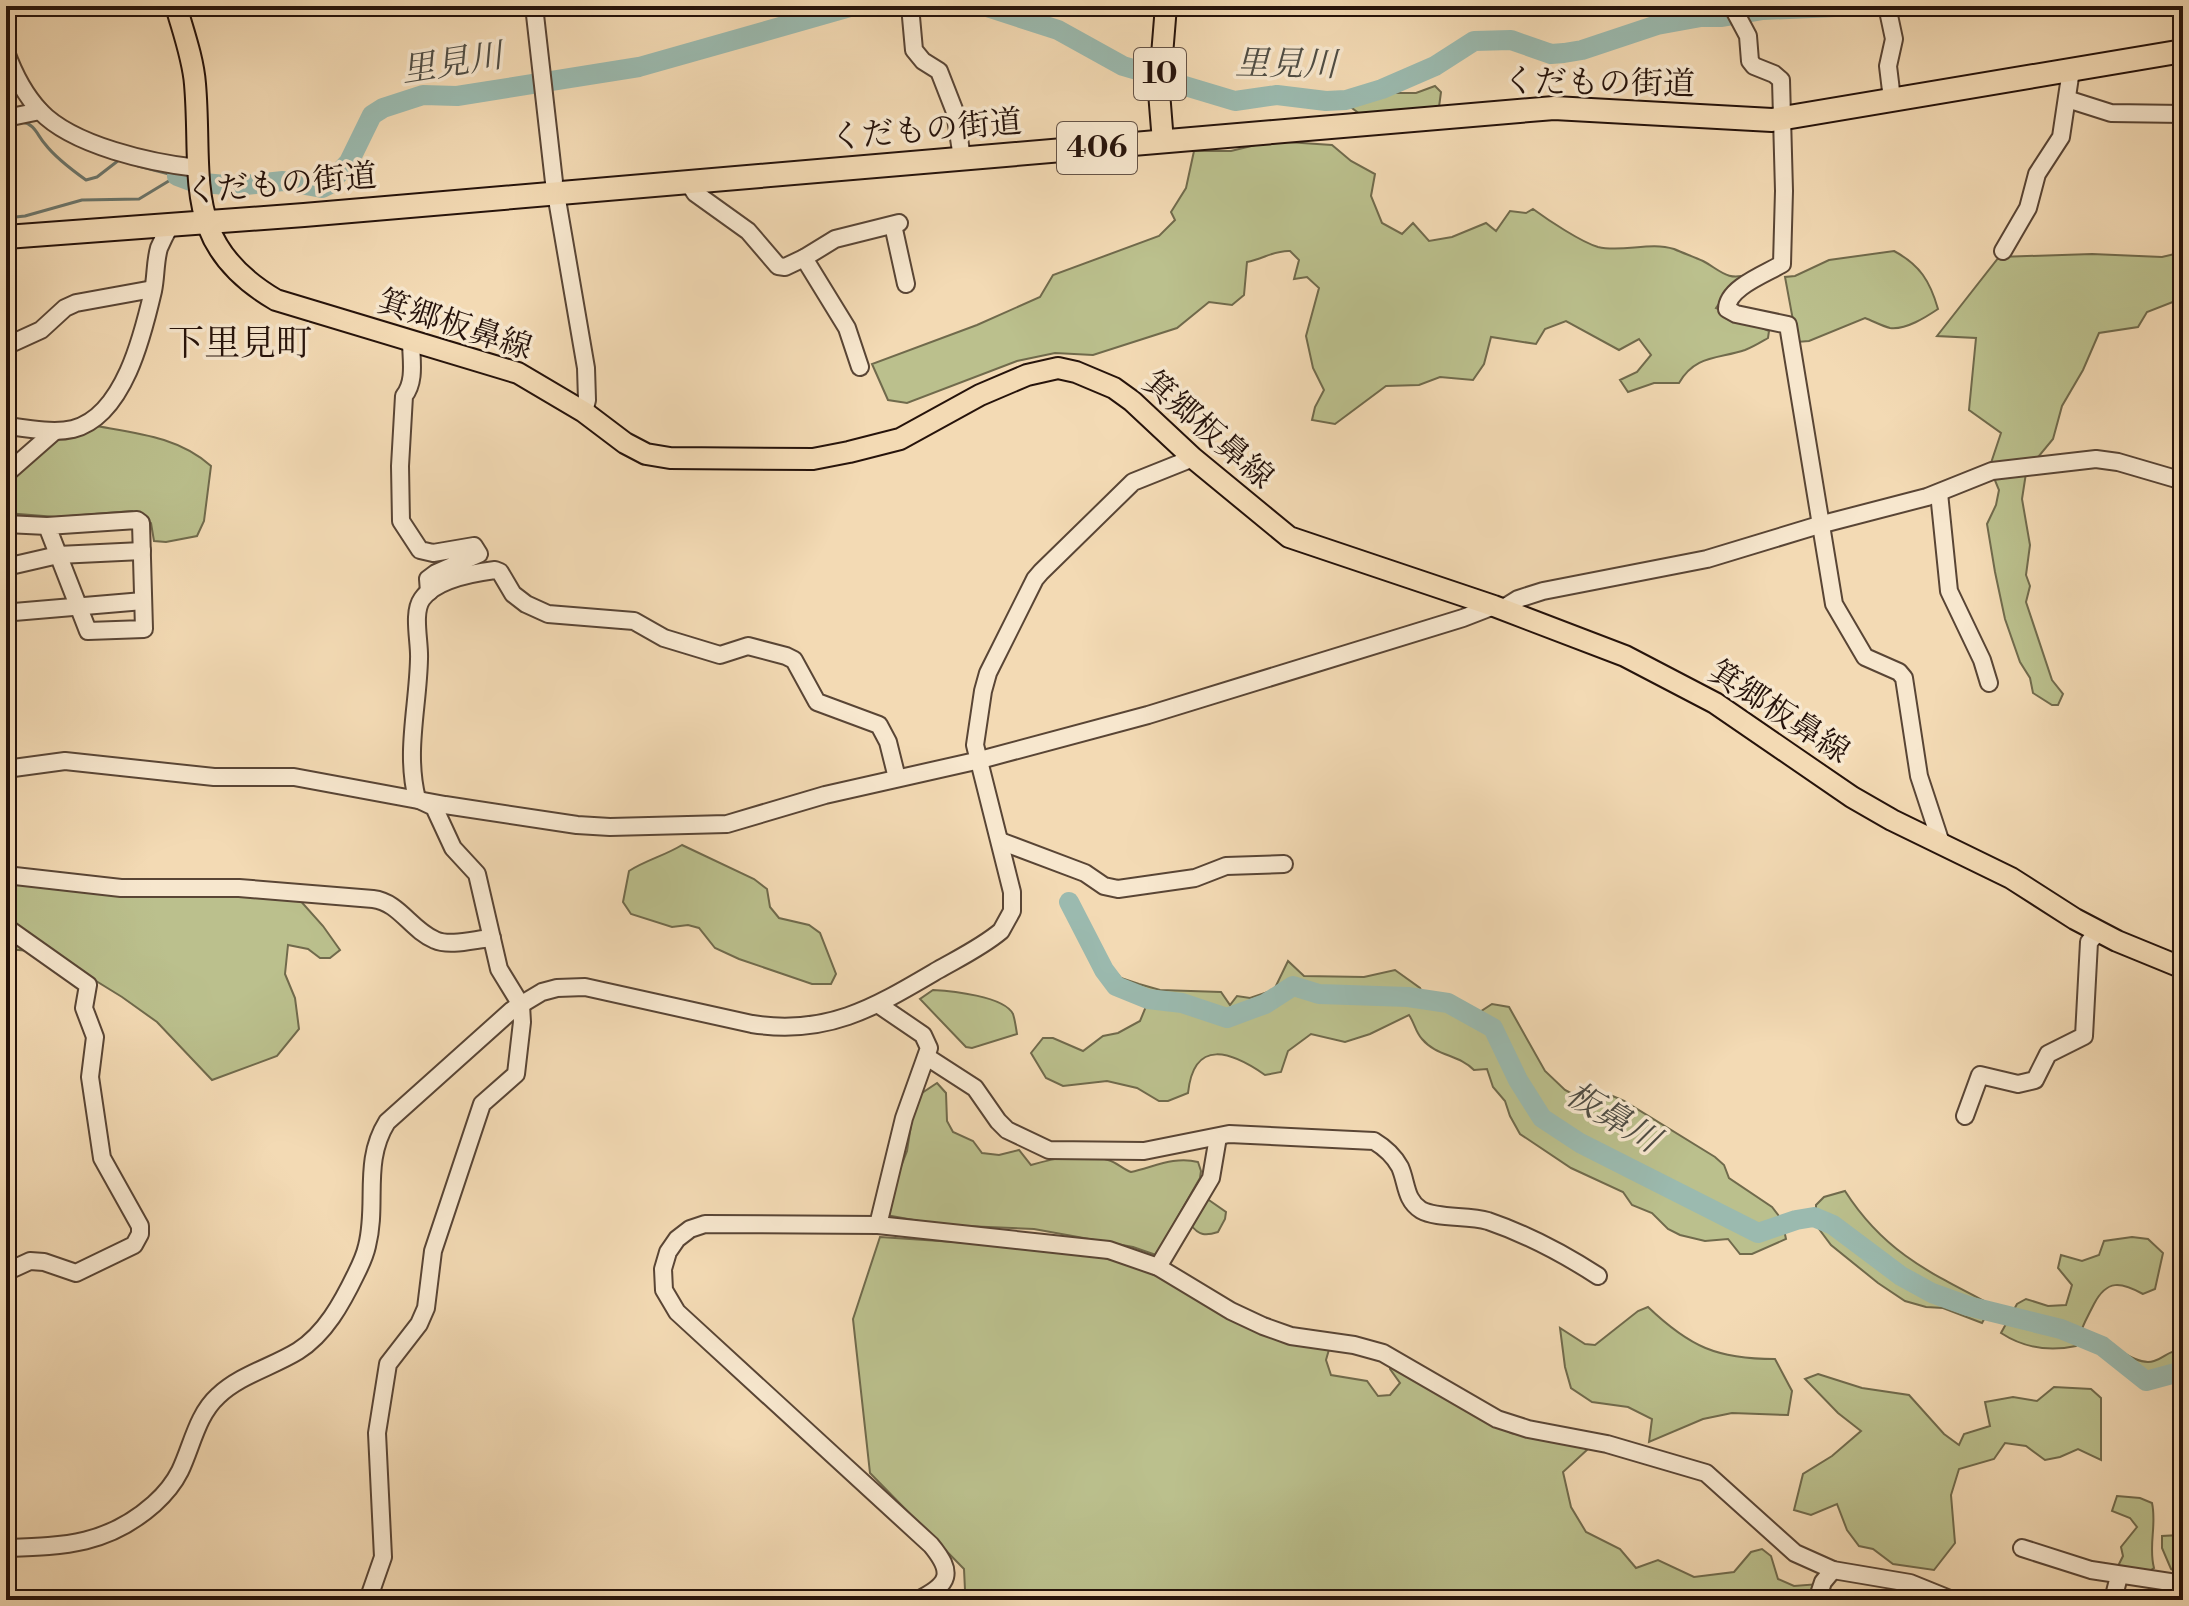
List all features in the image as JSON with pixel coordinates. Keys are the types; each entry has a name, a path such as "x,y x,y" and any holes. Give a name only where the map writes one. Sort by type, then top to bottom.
{"highway":[{"name":"くだもの街道","path":"6,237 556,194 1554,108 1781,119 2183,51"}],"main road":[{"name":"箕郷板鼻線","path":"176,6 195,79 198,176 205,222 242,278 276,300 518,373 584,412 625,443 646,454 670,458 813,459 900,439 1005,383 1027,375 1058,368 1076,372 1114,388 1132,401 1193,458 1289,537 1498,607 1625,656 1671,678 1715,703 1852,797 1892,820 2011,878 2099,931 2183,968"},
{"name":"10","path":"1163,142 1159,92 1166,6"}],"street":[{"path":"534,6 556,194 586,368 587,400 584,412"},
{"path":"910,6 914,50 916,55 939,71 957,119 962,158"},
{"path":"1732,6 1748,36 1750,61 1781,80 1784,191 1782,264 1733,293 1727,301 1727,309 1736,314 1788,325 1834,604 1865,657 1899,672 1904,678 1919,776 1941,843"},
{"path":"1887,6 1894,39 1888,66 1892,99"},
{"path":"6,52 14,75 40,111 93,143 198,176"},
{"path":"2003,251 2028,208 2037,174 2061,137 2071,70"},
{"path":"2067,99 2111,113 2183,114"},
{"path":"6,118 40,111"},
{"path":"688,182 695,193 748,231 780,267 804,258 835,239 896,224 906,284"},
{"path":"6,426 55,431 86,424 98,415 125,380 135,355 153,289 158,250 170,226"},
{"path":"804,258 847,328 860,367"},
{"path":"6,346 41,330 65,308 76,303 153,289"},
{"path":"411,340 412,377 410,388 404,396 400,466 401,521 420,550 433,553 474,546 479,554 428,579 429,592"},
{"path":"6,474 55,431"},
{"path":"6,1548 74,1544 122,1528 161,1497 178,1476 202,1416 215,1398 229,1386 299,1350 316,1337 341,1302 367,1246 373,1156 378,1137 387,1122 512,1010 542,992 585,987 776,1028 818,1026 879,1005 1001,931 1012,911 1012,892 975,745 988,673 1035,579 1133,482 1193,458"},
{"path":"6,769 65,761 214,777 294,777 577,825 727,824 760,812 980,760 1148,715 1555,587 1707,559 1939,493 1992,471 2096,459 2118,462 2183,481"},
{"path":"1939,493 1949,591 1982,660 1989,683"},
{"path":"6,524 47,526 137,520 141,523 144,629 88,631 47,526"},
{"path":"6,567 58,555 142,551"},
{"path":"417,799 411,765 419,661 418,609 421,600 445,582 495,570 500,572 513,594 548,614 634,621 664,638 720,655 748,646 794,660 817,702 879,725 888,742 897,778"},
{"path":"14,612 143,601"},
{"path":"368,1600 383,1557 377,1433 388,1364 419,1324 426,1308 433,1251 482,1104 516,1074 522,1022 521,1005 499,969 477,874 453,848 434,807 417,799"},
{"path":"1000,841 1085,873 1104,886 1118,889 1195,878 1226,866 1284,864"},
{"path":"6,875 121,888 239,888 373,899 390,903 406,920 439,942 492,938"},
{"path":"6,927 88,985 84,1008 95,1037 90,1077 102,1158 140,1226 140,1234 134,1245 76,1273 44,1262 30,1261 6,1272"},
{"path":"1965,1116 1980,1075 2018,1084 2035,1080 2048,1054 2084,1036 2089,942 2099,931"},
{"path":"878,1225 904,1118 929,1048 923,1035 879,1005"},
{"path":"927,1057 975,1088 1007,1130 1042,1149 1144,1151 1236,1134 1374,1141 1399,1165 1406,1193 1417,1207 1435,1215 1488,1221 1567,1256 1598,1276"},
{"path":"1158,1267 1211,1178 1218,1137"},
{"path":"918,1600 939,1589 945,1581 946,1569 941,1557 912,1525 677,1312 669,1301 661,1280 668,1252 677,1239 690,1229 705,1224 878,1225 1109,1250 1158,1267 1231,1311 1263,1326 1291,1336 1354,1345 1383,1353 1497,1419 1528,1429 1607,1444 1706,1473 1795,1553 1833,1570 1910,1583 1952,1600"},
{"path":"2022,1548 2091,1570 2183,1584"},
{"path":"1817,1600 1823,1582 1833,1570"},
{"path":"2113,1600 2119,1576"}],"green space":[{"path":"1435,86 1441,92 1439,107 1427,112 1361,115 1352,108 1352,102 1377,93 1416,93"},
{"path":"1272,141 1332,145 1351,161 1375,174 1371,196 1382,223 1402,234 1413,223 1429,241 1452,237 1486,223 1496,231 1510,211 1526,213 1533,209 1574,236 1598,247 1665,247 1703,261 1729,276 1748,274 1728,291 1716,308 1769,331 1768,338 1745,350 1708,359 1692,367 1679,383 1654,383 1628,392 1620,380 1637,372 1651,355 1639,339 1619,350 1566,321 1545,329 1536,344 1491,337 1484,364 1473,380 1440,377 1419,385 1386,386 1335,424 1312,420 1324,390 1313,368 1306,336 1319,288 1307,277 1294,279 1299,260 1290,251 1285,251 1247,262 1244,295 1232,305 1209,302 1177,328 1093,355 1055,353 1017,361 907,403 888,400 872,364 977,325 1040,297 1053,275 1159,236 1175,220 1171,212 1186,188 1194,151 1231,151"},
{"path":"1894,251 1923,275 1938,309 1903,327 1890,328 1865,318 1809,341 1797,342 1785,277 1795,276 1829,260"},
{"path":"2183,252 2183,298 2147,312 2138,327 2099,333 2083,370 2062,406 2053,439 2039,456 2030,462 1991,463 2001,433 1969,410 1976,338 1937,336 1999,257 2092,254 2162,257"},
{"path":"91,425 170,442 211,466 204,521 197,536 154,541 151,523 132,511 56,517 6,513 6,479 56,436"},
{"path":"2026,473 2022,499 2030,545 2026,575 2030,586 2026,602 2052,680 2063,694 2058,705 2052,705 2033,693 2030,678 2020,662 2005,619 1987,524 1999,490 1994,478"},
{"path":"682,845 754,879 767,889 770,907 779,918 809,925 820,933 836,974 831,984 812,984 739,959 715,948 699,928 688,925 672,927 631,914 623,902 629,871"},
{"path":"6,883 298,898 340,950 330,958 320,958 308,949 288,945 285,974 295,998 299,1029 277,1056 212,1080 157,1022 122,997 70,965 31,951 6,949"},
{"path":"1106,961 1121,978 1160,990 1221,992 1230,1005 1237,996 1250,998 1274,990 1288,961 1304,976 1364,977 1395,970 1420,988 1428,1005 1469,1019 1492,1004 1509,1007 1545,1071 1565,1090 1582,1099 1606,1093 1624,1101 1715,1157 1724,1165 1729,1178 1772,1207 1782,1220 1786,1239 1752,1254 1740,1254 1728,1239 1705,1241 1668,1229 1652,1213 1632,1205 1623,1192 1571,1168 1520,1134 1505,1101 1493,1087 1487,1069 1474,1070 1428,1045 1420,1037 1409,1015 1345,1042 1311,1034 1288,1051 1281,1072 1265,1075 1228,1056 1216,1054 1206,1057 1198,1063 1192,1075 1188,1093 1168,1101 1159,1101 1137,1088 1107,1081 1063,1086 1046,1078 1031,1053 1043,1038 1053,1038 1083,1051 1103,1036 1118,1033 1140,1021 1147,1004 1116,991"},
{"path":"933,990 976,996 999,1003 1013,1014 1017,1034 972,1048 966,1047 920,999"},
{"path":"937,1083 946,1093 947,1121 953,1132 973,1141 982,1153 999,1155 1019,1150 1031,1165 1089,1156 1111,1161 1131,1172 1172,1161 1198,1162 1200,1178 1156,1255 1133,1247 1034,1229 941,1225 886,1215 890,1195 907,1151 914,1106 919,1095"},
{"path":"1845,1191 1876,1230 1910,1259 1992,1305 1982,1323 1943,1308 1905,1301 1831,1245 1816,1225 1816,1205 1824,1197"},
{"path":"1206,1198 1226,1212 1218,1232 1200,1233 1190,1224"},
{"path":"880,1237 1072,1250 1145,1268 1330,1346 1326,1360 1331,1375 1367,1381 1378,1396 1390,1395 1400,1383 1390,1369 1391,1361 1511,1433 1589,1448 1563,1472 1571,1507 1586,1532 1620,1549 1636,1568 1658,1560 1694,1577 1734,1572 1751,1552 1762,1549 1771,1556 1778,1579 1794,1586 1819,1584 1815,1600 957,1600 965,1590 964,1569 870,1473 853,1319"},
{"path":"2132,1237 2148,1239 2163,1253 2155,1289 2143,1294 2115,1285 2104,1290 2086,1319 2076,1346 2056,1349 2037,1347 2001,1333 2017,1304 2026,1299 2048,1306 2066,1305 2072,1285 2058,1268 2061,1255 2082,1261 2099,1255 2104,1241"},
{"path":"1648,1307 1677,1332 1706,1348 1737,1356 1775,1359 1792,1391 1788,1415 1732,1413 1703,1419 1649,1442 1652,1419 1628,1407 1592,1402 1571,1388 1560,1328 1585,1344 1595,1345 1638,1311"},
{"path":"2097,1337 2140,1361 2154,1361 2183,1350 2183,1364 2151,1374 2136,1371 2092,1345"},
{"path":"1818,1374 1862,1388 1909,1395 1944,1434 1959,1445 1964,1434 1990,1426 1985,1402 2013,1397 2037,1401 2054,1387 2091,1389 2101,1398 2101,1460 2078,1449 2045,1460 2026,1446 2005,1443 1994,1459 1959,1469 1951,1495 1955,1543 1934,1570 1893,1564 1873,1549 1859,1546 1847,1530 1837,1504 1811,1515 1794,1510 1803,1474 1832,1456 1861,1431 1838,1413 1805,1379"},
{"path":"2117,1496 2140,1498 2152,1503 2154,1568 2146,1573 2117,1568 2123,1556 2121,1547 2137,1527 2130,1518 2112,1511"},
{"path":"2179,1526 2183,1526 2183,1575 2171,1569 2162,1548 2162,1536 2180,1535"}],"waterway":[{"name":"里見川","path":"177,176 193,182 236,186 283,181 322,188 349,162 372,115 383,108 423,95 457,96 639,67 854,6"},
{"name":"里見川","path":"984,6 1058,30 1123,66 1147,73"},
{"name":"里見川","path":"1175,83 1235,101 1277,95 1326,101 1346,100 1382,89 1435,66 1474,41 1511,40 1551,54 1564,53 1657,25 1701,17 1763,10 1858,6"},
{"path":"22,122 33,127 54,154 86,180 97,177 119,160"},
{"path":"138,166 177,176"},
{"name":"里見川","path":"6,218 25,216 82,200 139,199 177,176"},
{"name":"板鼻川","path":"1069,902 1104,970 1116,986 1148,999 1182,1003 1227,1018 1265,1004 1293,986 1319,994 1408,997 1448,1003 1493,1028 1518,1080 1542,1118 1580,1143 1758,1233 1814,1217 1833,1225 1901,1276 1932,1293 1968,1306 2061,1329 2102,1346 2146,1381 2183,1371"}],"district":[{"name":"下里見町","path":"240,344"}]}
